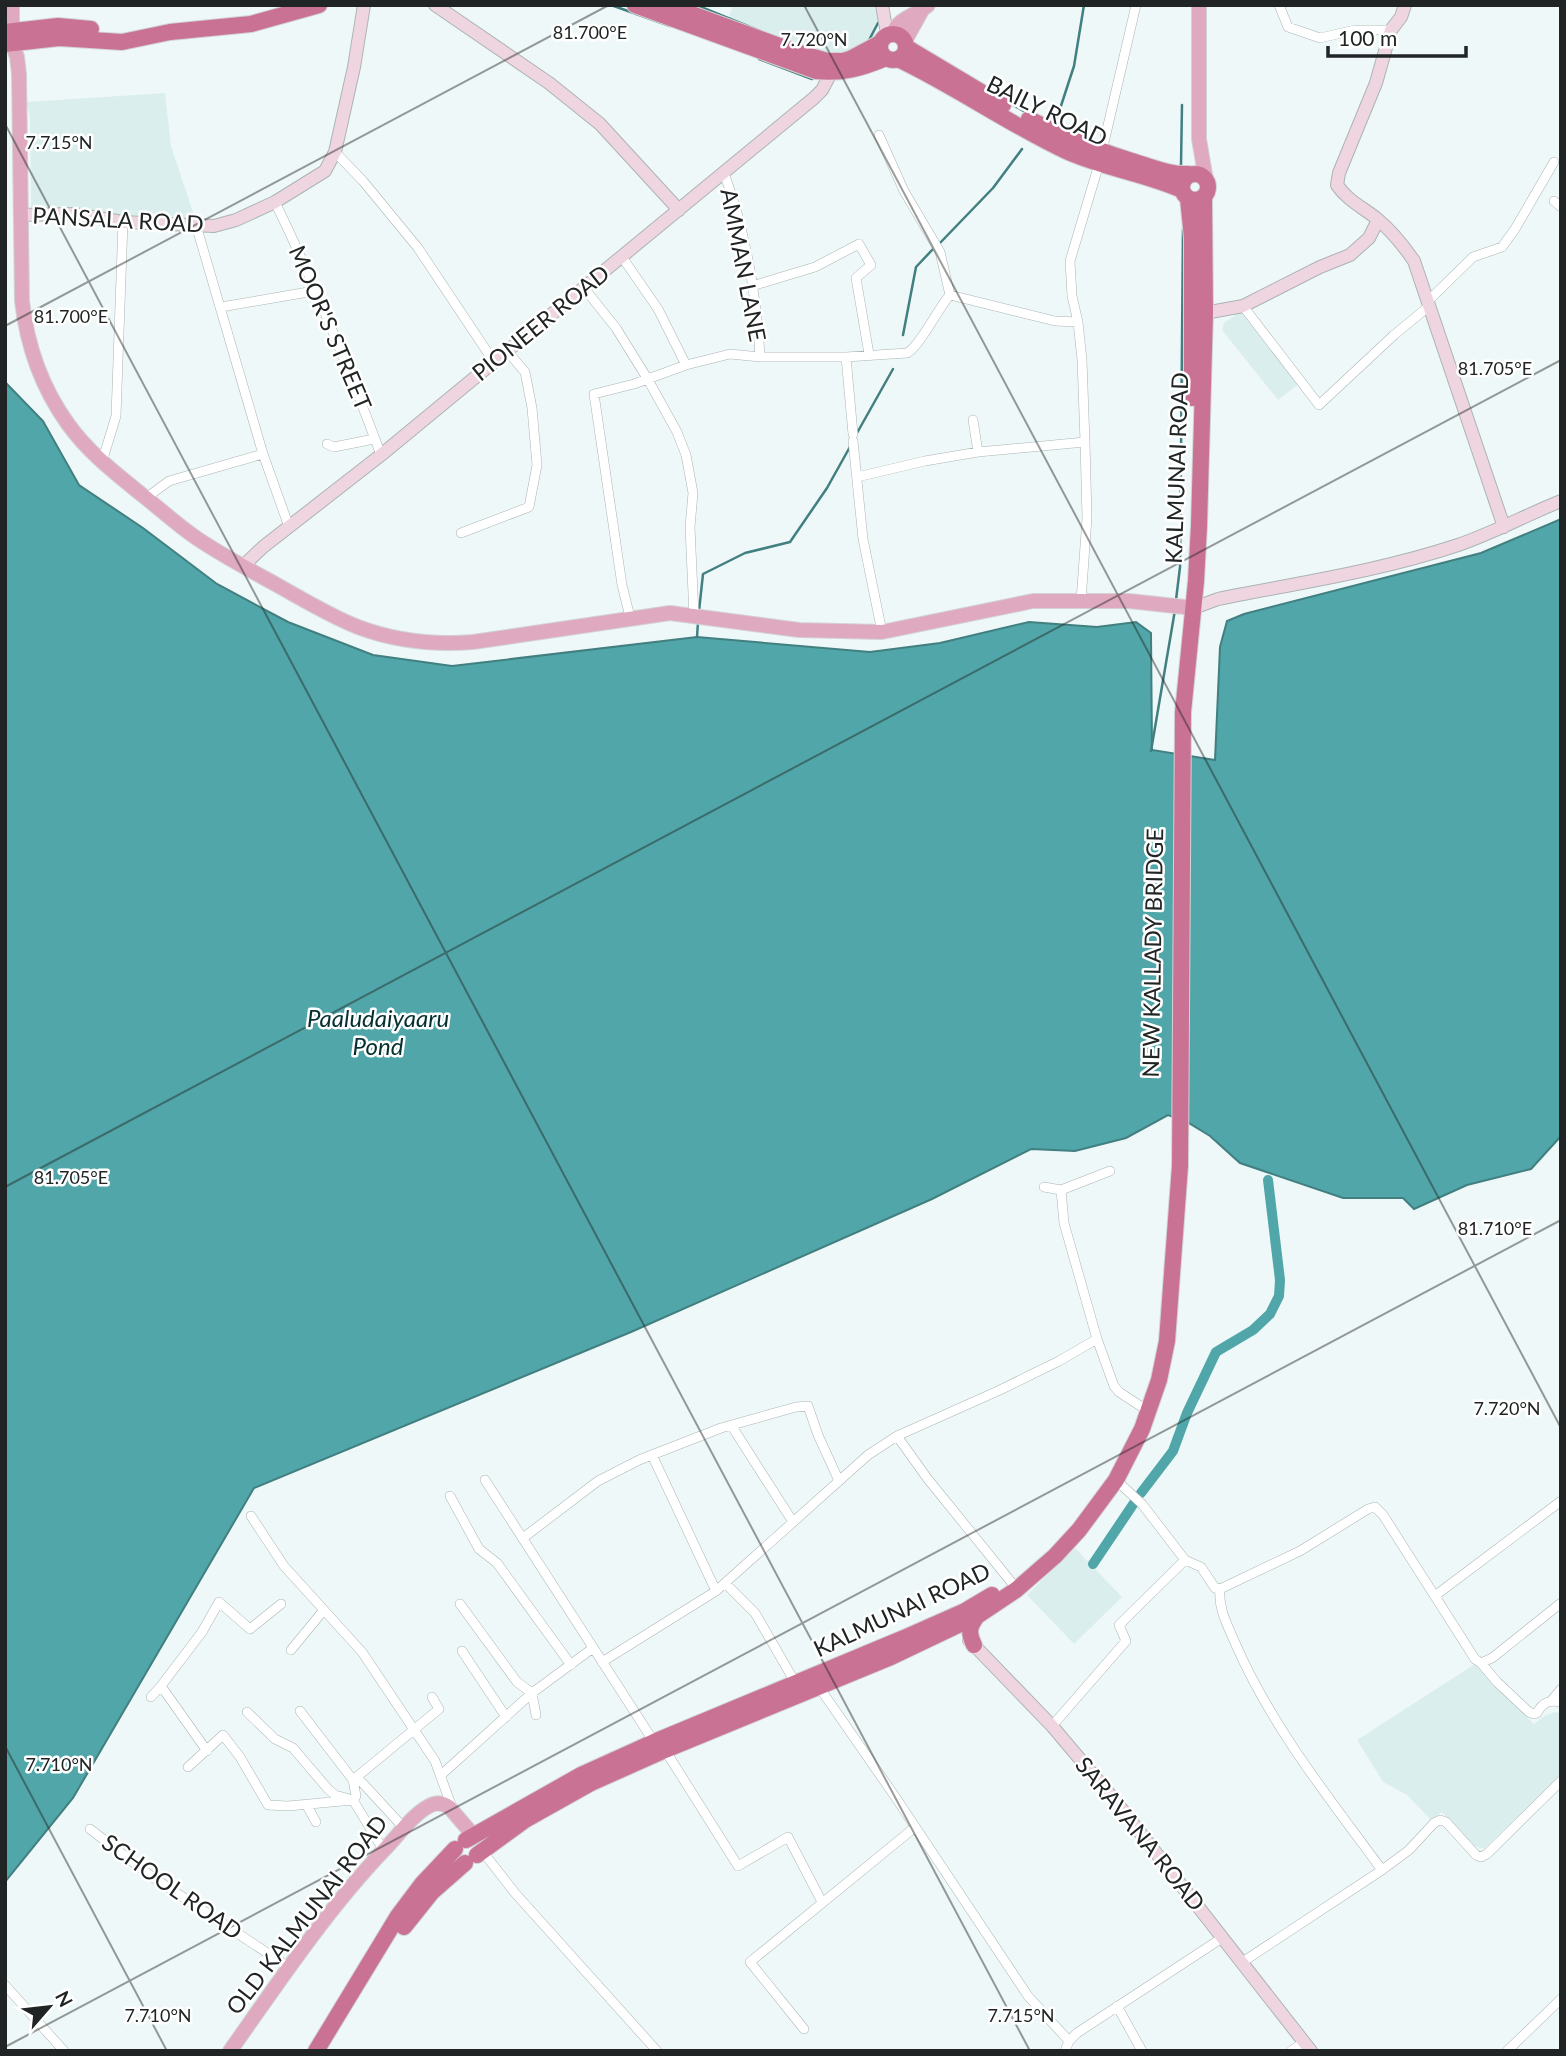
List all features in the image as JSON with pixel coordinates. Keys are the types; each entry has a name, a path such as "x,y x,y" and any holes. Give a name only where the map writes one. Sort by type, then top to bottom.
{"highway":[{"path":"8,37 58,26 121,32 169,22 230,18 287,5"},
{"path":"8,37 122,42 170,32 251,24 319,5"},
{"path":"635,5 808,69 831,73 862,68 893,45"},
{"path":"667,5 827,61 843,61 893,45"},
{"name":"BAILY ROAD","path":"893,45 936,77 1051,143 1195,191"},
{"name":"BAILY ROAD","path":"1100,158 1189,174"},
{"path":"1189,174 1183,181 1195,191"},
{"name":"KALMUNAI ROAD","path":"1189,613 1196,581 1205,313 1195,191"},
{"name":"KALMUNAI ROAD","path":"1180,740 1194,526 1192,239 1195,191"},
{"name":"NEW KALLADY BRIDGE","path":"1177,1166 1180,740"},
{"name":"KALMUNAI ROAD","path":"327,2051 407,1922 432,1892 525,1820 659,1746 965,1611 1012,1583 1067,1534 1113,1478 1142,1407 1160,1341 1177,1166"},
{"name":"KALMUNAI ROAD","path":"316,2051 398,1916 422,1884 464,1842 572,1780 819,1687 957,1626 1016,1590 1055,1556 1079,1530 1142,1429 1159,1380 1167,1341 1177,1166"},
{"path":"974,1645 970,1626 977,1616"},
{"path":"464,1842 457,1858 475,1857"}],"main road":[{"path":"12,5 8,37 17,57 19,74 20,270 24,324 38,369 69,425 102,462 193,536 330,615 359,628 440,645 670,613 799,630 883,632 1033,601 1129,601 1164,604 1179,612 1189,613"},
{"path":"1195,191 1199,139 1199,5"},
{"path":"893,45 901,21 924,9"},
{"path":"1189,174 1199,139"},
{"name":"OLD KALMUNAI ROAD","path":"230,2051 289,1968 368,1866 404,1828 435,1803 444,1804 455,1814"},
{"path":"455,1814 464,1842"}],"street":[{"name":"PANSALA ROAD","path":"21,215 74,214 123,222 214,226 236,220 275,202 325,171 335,152 354,67 363,5"},
{"path":"435,5 548,83 600,124 679,210"},
{"path":"882,5 893,45"},
{"path":"1081,600 1087,519 1085,442 1082,360 1072,296 1070,261 1100,158 1136,5"},
{"path":"1279,5 1279,12 1288,27 1320,38 1355,30 1391,30"},
{"path":"1405,5 1401,17 1391,30 1376,83 1339,173 1337,185 1344,196 1378,220 1414,261 1504,527"},
{"name":"PIONEER ROAD","path":"243,566 814,98 822,90 831,73"},
{"path":"879,135 904,191 940,252 950,295"},
{"path":"335,152 363,181 418,248 494,362"},
{"path":"1243,306 1319,405 1428,304 1474,257 1502,247 1554,162"},
{"name":"AMMAN LANE","path":"724,173 736,205 752,286 758,318 760,357"},
{"name":"MOOR'S STREET","path":"275,202 297,246 360,397 381,455"},
{"path":"1205,313 1243,306 1350,255 1369,238 1378,220"},
{"path":"102,462 116,416 123,222"},
{"path":"196,225 263,454 289,527"},
{"path":"752,286 816,267 859,244 871,265 856,278 869,354"},
{"path":"622,257 658,309 686,365"},
{"path":"584,288 616,328 647,378 677,432 686,456 693,493 690,527 694,616"},
{"path":"221,307 314,291"},
{"path":"950,295 1055,321 1078,322"},
{"path":"630,617 622,586 594,394 730,354 760,357 907,352 915,348 950,295"},
{"path":"461,533 529,507 537,465 532,408 525,372 507,351"},
{"path":"846,356 863,539 883,632"},
{"path":"973,420 978,452"},
{"path":"327,444 334,447 374,439"},
{"path":"857,477 978,452 1085,442"},
{"path":"146,498 169,481 263,454"},
{"path":"1189,613 1233,596 1414,558 1458,545 1561,501"},
{"path":"1196,581 1208,591 1233,596"},
{"path":"1044,1187 1061,1190 1110,1171"},
{"path":"1061,1190 1064,1223 1097,1339 1114,1386 1142,1407"},
{"path":"602,1662 716,1591 868,1455 897,1436 1024,1379 1097,1339"},
{"path":"523,1538 598,1481 652,1455 731,1425 796,1407 808,1406 839,1481"},
{"path":"731,1425 793,1522"},
{"path":"897,1436 926,1478 1012,1583"},
{"path":"652,1455 716,1591"},
{"path":"1113,1478 1142,1504 1185,1560 1201,1567 1215,1588 1220,1589 1300,1551 1375,1507 1436,1595 1475,1659 1497,1682 1534,1714 1540,1706 1556,1701 1561,1689"},
{"path":"485,1480 738,1866 788,1837 822,1902"},
{"path":"450,1496 480,1549 497,1563 571,1665"},
{"path":"1436,1595 1561,1501"},
{"path":"251,1516 284,1566 362,1652 435,1761 455,1814"},
{"path":"1052,1726 1126,1641 1119,1625 1185,1560"},
{"path":"725,1583 755,1613 796,1684"},
{"path":"1220,1589 1219,1602 1254,1685 1325,1792 1382,1870"},
{"path":"151,1698 202,1632 219,1602 250,1629 281,1604"},
{"path":"460,1604 517,1682 532,1693 536,1715"},
{"path":"1481,1663 1492,1658 1561,1604"},
{"path":"291,1650 323,1611"},
{"name":"SARAVANA ROAD","path":"957,1626 1052,1726 1162,1859 1308,2046"},
{"path":"441,1776 532,1693 593,1648"},
{"path":"462,1651 506,1717"},
{"path":"161,1686 206,1751"},
{"path":"819,1687 1028,1996 1067,2046 1077,2033 1222,1938"},
{"path":"355,1778 439,1709 432,1697"},
{"path":"300,1711 355,1778 404,1828"},
{"path":"247,1713 275,1739 293,1748 335,1795 353,1800 384,1851"},
{"path":"188,1767 223,1735 240,1757 268,1805 288,1806 353,1800"},
{"path":"353,1800 356,1796 355,1778"},
{"path":"1241,1963 1382,1870 1409,1850 1440,1820 1446,1822 1476,1855 1481,1857 1487,1854 1561,1781"},
{"path":"306,1804 316,1822"},
{"path":"804,2029 750,1962 914,1828"},
{"name":"SCHOOL ROAD","path":"90,1829 151,1876 289,1968"},
{"path":"475,1857 515,1893 657,2051"},
{"path":"5,1985 64,2051"},
{"path":"1507,2051 1561,1999"},
{"path":"1117,2006 1142,2051"},
{"path":"1291,2051 1308,2046"}],"shaded area":[{"path":"733,5 874,5 879,22 866,48 841,59 770,37 728,19"},
{"path":"165,93 171,146 195,218 138,215 29,221 30,116 26,102"},
{"path":"1243,310 1300,383 1278,400 1222,330 1224,323"},
{"path":"1075,1548 1122,1597 1074,1644 1027,1595"},
{"path":"1475,1664 1534,1724 1544,1716 1561,1713 1561,1774 1484,1849 1473,1846 1442,1812 1431,1820 1407,1795 1383,1782 1357,1740"}],"water":[{"name":"Paaludaiyaaru Pond","path":"5,382 43,421 79,485 143,528 217,584 288,622 373,655 452,666 697,637 870,652 940,643 1029,622 1097,627 1136,622 1151,633 1152,750 1215,760 1220,647 1227,621 1244,614 1481,553 1561,519 1561,1136 1531,1169 1467,1185 1414,1209 1403,1198 1343,1198 1240,1163 1210,1136 1187,1122 1168,1115 1126,1138 1075,1151 1031,1149 932,1199 631,1332 254,1488 73,1798 5,1882"}],"waterway":[{"path":"611,5 670,26"},
{"path":"696,5 760,31"},
{"path":"1046,117 1057,118 1074,66 1084,5"},
{"path":"868,42 878,23"},
{"path":"759,59 812,79"},
{"path":"1008,102 1027,113"},
{"path":"1179,168 1182,105"},
{"path":"939,244 993,188 1022,149"},
{"path":"1176,600 1180,567 1183,229"},
{"path":"903,335 916,267 934,248"},
{"path":"857,433 893,369"},
{"path":"699,611 703,574 745,553 790,542 827,488 851,445"},
{"path":"1151,751 1175,610"},
{"path":"697,637 698,622"},
{"path":"1141,1493 1173,1451 1187,1413 1216,1352 1253,1330 1270,1314 1279,1296 1280,1280 1268,1180"},
{"path":"1093,1564 1134,1503"}]}
